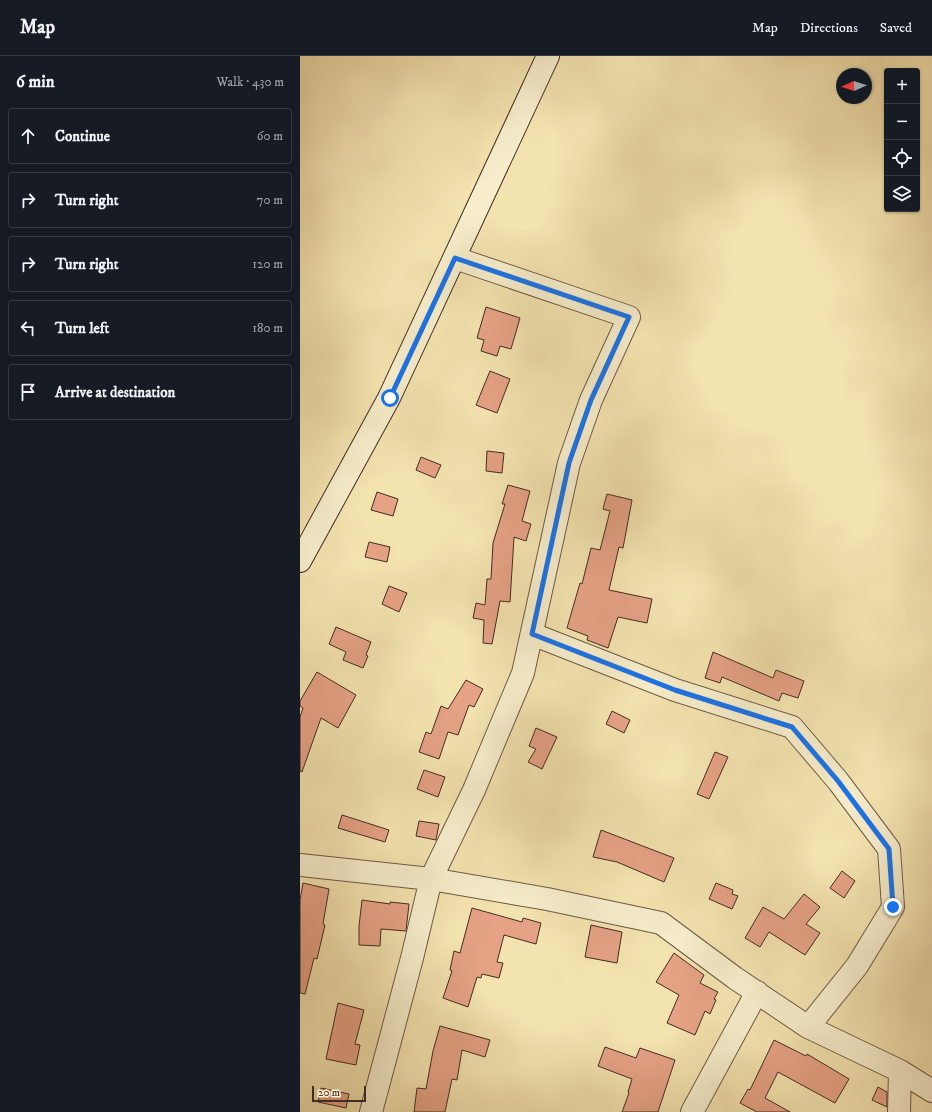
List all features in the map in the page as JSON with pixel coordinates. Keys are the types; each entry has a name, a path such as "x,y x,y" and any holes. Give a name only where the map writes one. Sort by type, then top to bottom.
{"street":[{"path":"300,561 390,398 548,56"},
{"path":"371,1112 412,958 431,879 474,790 523,673 569,463 591,400 629,317 455,258"},
{"path":"532,634 675,690 792,727 838,781 889,849 893,907 857,966 808,1027"},
{"path":"300,865 431,879 547,899 661,923 756,992 808,1027 900,1071 932,1092"},
{"path":"692,1112 756,992"},
{"path":"899,1112 900,1071"}],"building":[{"path":"486,307 520,318 511,349 500,346 497,356 481,351 484,340 477,338"},
{"path":"490,371 510,379 497,413 476,405"},
{"path":"487,451 504,453 502,473 486,471"},
{"path":"421,457 441,465 435,478 416,470"},
{"path":"508,485 530,491 522,521 531,524 526,541 514,537 510,602 500,601 492,644 483,643 484,620 473,618 476,603 485,605 487,579 491,579 493,543 505,504 502,504"},
{"path":"377,492 398,499 393,516 371,510"},
{"path":"607,494 632,500 623,548 619,547 609,590 652,599 647,623 618,617 608,648 587,640 588,636 567,628 580,583 582,584 591,548 600,550 610,511 603,509"},
{"path":"369,542 390,547 387,562 365,557"},
{"path":"389,586 407,593 399,612 382,604"},
{"path":"336,627 371,642 366,655 368,656 363,668 343,660 346,652 329,644"},
{"path":"713,652 773,678 776,670 804,681 798,698 782,693 779,701 722,677 720,683 705,678"},
{"path":"317,672 356,695 338,728 321,718 302,772 300,771 300,717 303,708 300,706 300,701"},
{"path":"466,680 483,689 474,707 469,705 458,735 448,732 439,759 419,752 426,732 431,734 441,706 448,709"},
{"path":"612,711 630,720 624,733 606,724"},
{"path":"536,728 557,737 542,769 528,762 536,749 529,746"},
{"path":"715,752 728,757 709,799 697,794"},
{"path":"424,770 445,777 438,797 417,789"},
{"path":"342,815 389,830 385,842 338,828"},
{"path":"419,821 439,824 436,840 416,836"},
{"path":"601,830 674,858 664,882 617,862 593,857"},
{"path":"842,871 855,881 844,898 830,888"},
{"path":"303,883 329,889 323,924 325,925 317,959 314,958 305,994 300,993 300,900"},
{"path":"716,883 733,890 732,894 738,896 732,909 709,899"},
{"path":"804,894 820,907 806,924 820,933 805,955 769,932 760,947 745,938 763,907 784,919"},
{"path":"362,900 390,904 390,902 409,904 406,931 381,929 380,946 359,945 359,926"},
{"path":"472,908 522,922 523,918 541,923 536,944 504,935 497,962 503,963 499,978 482,974 481,978 477,977 468,1007 443,998 452,971 450,970 454,951 460,953"},
{"path":"591,925 622,932 617,963 585,957"},
{"path":"674,953 704,975 700,983 718,992 714,999 716,1000 710,1014 705,1011 695,1035 667,1023 679,995 656,982"},
{"path":"338,1003 364,1010 355,1044 360,1045 356,1065 326,1059"},
{"path":"440,1026 490,1040 485,1057 462,1050 457,1080 452,1079 445,1112 414,1112 417,1088 426,1089 433,1051"},
{"path":"774,1040 806,1056 807,1054 849,1079 835,1103 778,1072 765,1098 790,1112 757,1112 740,1103 748,1089 750,1090"},
{"path":"605,1047 636,1058 640,1048 675,1060 658,1112 622,1112 632,1079 598,1066"},
{"path":"878,1087 887,1092 887,1107 872,1100"},
{"path":"321,1088 349,1094 346,1108 318,1102"}],"route":[{"path":"390,398 455,258 629,317 591,400 569,463 532,634 675,690 792,727 838,781 889,849 893,907"}]}
